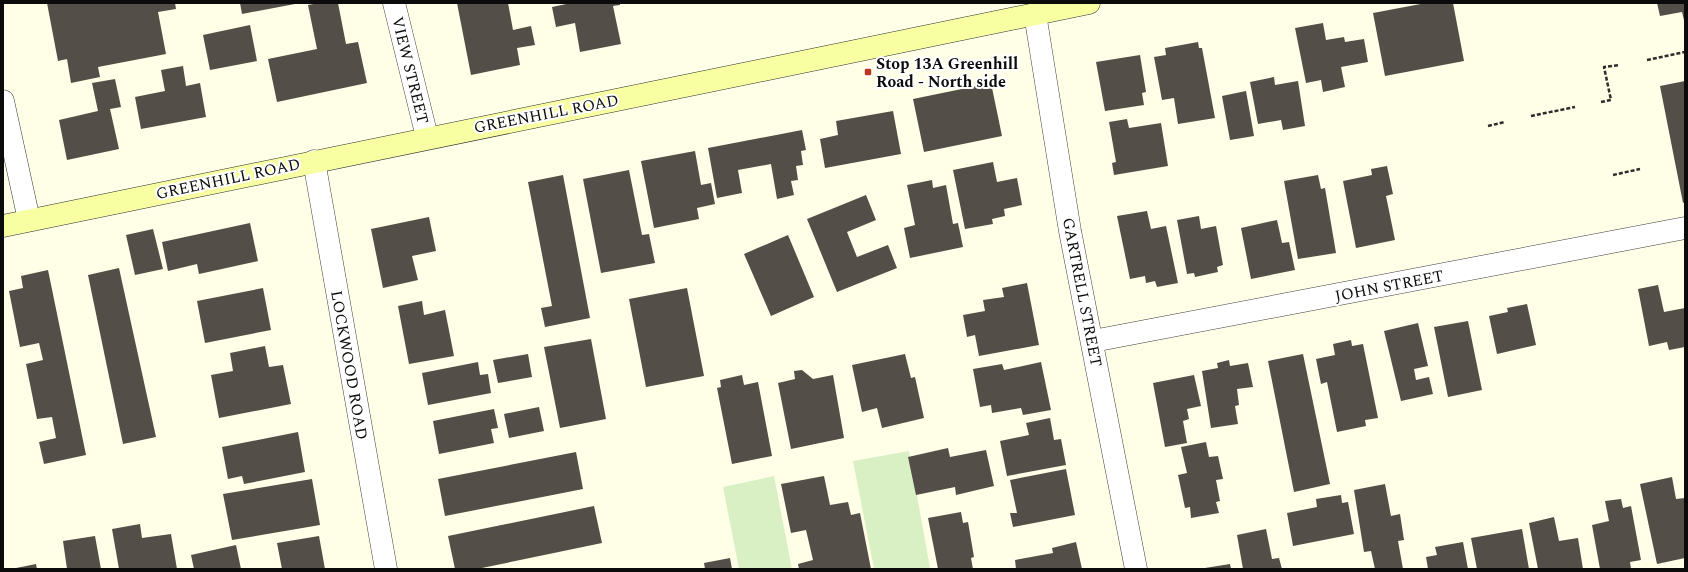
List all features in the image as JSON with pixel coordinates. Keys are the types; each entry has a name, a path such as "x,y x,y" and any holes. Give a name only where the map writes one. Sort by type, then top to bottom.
{"main road":[{"name":"GREENHILL ROAD","path":"3,226 427,137 1088,3"}],"street":[{"name":"VIEW STREET","path":"394,3 427,137"},
{"name":"GARTRELL STREET","path":"1035,14 1070,231 1093,341 1136,569"},
{"path":"3,101 28,220"},
{"name":"LOCKWOOD ROAD","path":"314,161 386,569"},
{"name":"JOHN STREET","path":"1093,341 1685,228"}],"path":[{"path":"1647,60 1685,52"},
{"path":"1601,102 1611,100 1604,67 1620,65"},
{"path":"1531,116 1575,107"},
{"path":"1488,126 1505,122"},
{"path":"1613,175 1640,169"}],"green space":[{"path":"909,451 930,568 874,569 853,461"},
{"path":"774,476 792,569 739,569 723,487"}],"building":[{"path":"47,3 175,3 176,9 158,12 166,54 98,67 100,77 71,83 67,59 58,61"},
{"path":"240,3 295,3 295,4 242,14"},
{"path":"319,3 338,3 346,44 358,42 367,83 277,102 268,59 317,49 308,5"},
{"path":"457,3 508,3 513,30 531,26 535,45 517,48 520,65 471,75"},
{"path":"571,3 620,3 620,5 613,6 621,44 580,52 575,23 556,27 552,7"},
{"path":"1426,3 1453,3 1464,61 1385,76 1373,13"},
{"path":"1657,3 1685,3 1685,24 1682,12 1660,16"},
{"path":"1323,23 1326,40 1344,37 1345,42 1364,39 1368,62 1341,67 1345,87 1323,92 1321,80 1306,83 1295,28"},
{"path":"250,25 257,61 210,70 203,35"},
{"path":"1198,42 1199,48 1202,48 1215,118 1178,124 1174,98 1162,100 1154,57 1166,55 1165,48"},
{"path":"1140,55 1146,92 1142,93 1144,105 1105,111 1096,62"},
{"path":"183,66 186,86 200,83 206,117 141,129 135,97 165,91 161,70"},
{"path":"1274,77 1275,85 1298,81 1305,126 1283,130 1281,120 1258,124 1250,82"},
{"path":"115,79 121,107 110,109 119,149 67,160 59,120 98,111 92,83"},
{"path":"1685,81 1685,202 1683,203 1660,86"},
{"path":"991,83 1002,136 924,152 913,99"},
{"path":"1246,91 1254,136 1230,140 1222,96"},
{"path":"893,111 901,154 825,168 820,139 838,135 836,121"},
{"path":"1127,119 1129,128 1161,123 1168,166 1114,175 1112,163 1116,162 1109,122"},
{"path":"802,130 806,150 801,151 803,165 796,166 798,180 791,181 794,195 777,199 771,164 738,170 742,193 717,198 708,148"},
{"path":"695,151 701,185 711,183 715,204 697,208 699,219 654,228 641,161"},
{"path":"993,162 997,182 1017,178 1022,205 1004,209 1005,216 992,219 993,224 965,229 953,170"},
{"path":"1387,166 1393,194 1386,196 1395,240 1356,248 1343,181 1372,175 1371,169"},
{"path":"629,170 642,235 649,234 655,263 601,273 583,179"},
{"path":"563,175 590,318 545,327 541,308 552,306 528,182"},
{"path":"1318,175 1321,189 1325,188 1336,253 1298,259 1284,181"},
{"path":"932,180 933,188 946,185 953,224 958,223 963,247 910,258 904,228 915,225 907,185"},
{"path":"866,195 876,220 847,232 857,257 888,245 897,268 837,292 807,219"},
{"path":"1147,211 1151,229 1166,226 1178,283 1157,287 1155,281 1146,283 1145,276 1130,279 1117,216"},
{"path":"1199,216 1201,229 1216,226 1223,265 1217,267 1218,272 1195,277 1194,273 1187,274 1177,220"},
{"path":"429,217 436,251 412,256 418,280 383,288 371,229"},
{"path":"1277,220 1282,243 1289,242 1295,270 1251,279 1241,228"},
{"path":"250,223 258,261 199,274 197,264 168,271 162,242"},
{"path":"153,229 163,269 135,275 126,235"},
{"path":"788,235 814,297 771,316 744,254"},
{"path":"119,268 156,437 123,444 88,275"},
{"path":"48,270 86,455 44,464 39,442 56,438 52,417 37,419 26,364 43,360 39,343 20,347 9,291 23,288 21,276"},
{"path":"1027,283 1039,345 979,356 975,335 967,337 963,315 985,311 983,300 1004,297 1002,288"},
{"path":"1658,285 1664,312 1685,308 1685,347 1669,350 1667,342 1649,346 1638,289"},
{"path":"263,288 271,330 205,343 197,301"},
{"path":"687,288 704,376 646,387 629,299"},
{"path":"422,301 424,315 445,310 454,356 409,364 398,306"},
{"path":"1527,304 1536,345 1497,354 1489,316 1508,312 1507,308"},
{"path":"1468,321 1482,390 1448,397 1434,327"},
{"path":"1418,323 1428,366 1414,369 1416,380 1429,377 1433,394 1401,401 1384,331"},
{"path":"591,339 606,419 560,428 544,347"},
{"path":"1351,340 1352,346 1363,344 1378,418 1365,420 1366,426 1337,432 1327,382 1321,384 1316,359 1335,355 1333,344"},
{"path":"265,346 269,367 283,365 291,404 219,418 211,375 233,371 230,353"},
{"path":"528,354 532,377 498,383 493,360"},
{"path":"905,354 911,378 915,377 924,418 882,428 877,408 862,412 852,365"},
{"path":"1303,354 1330,484 1294,492 1268,361"},
{"path":"1229,360 1230,366 1248,363 1253,387 1237,389 1239,405 1235,406 1238,424 1211,428 1202,371 1218,368 1217,363"},
{"path":"478,362 480,375 488,374 491,393 428,405 422,373"},
{"path":"1041,362 1051,410 1023,415 1021,408 992,413 991,405 980,407 973,369 1002,364 1004,370"},
{"path":"802,370 813,379 833,375 844,438 791,449 778,383 795,379 794,371"},
{"path":"742,375 744,385 758,382 772,456 732,464 717,388 721,387 720,380"},
{"path":"1194,375 1201,406 1187,409 1189,419 1183,421 1187,443 1165,447 1153,383"},
{"path":"539,407 544,431 509,438 504,414"},
{"path":"494,409 498,428 491,429 494,443 439,454 433,421"},
{"path":"1050,418 1054,440 1061,439 1066,465 1007,476 1000,441 1029,435 1026,423"},
{"path":"298,432 305,472 244,484 242,476 228,479 222,447"},
{"path":"1206,442 1209,457 1218,456 1223,479 1216,480 1220,501 1216,502 1219,513 1191,518 1190,507 1185,508 1178,475 1187,473 1181,447"},
{"path":"948,448 950,457 986,450 994,486 956,495 955,487 916,495 908,457"},
{"path":"576,452 583,489 445,516 438,479"},
{"path":"1066,469 1075,515 1013,527 1010,513 1017,513 1010,480"},
{"path":"824,476 830,505 848,502 851,515 860,513 871,569 799,569 798,564 813,560 806,530 791,533 781,484"},
{"path":"1672,477 1676,499 1685,498 1685,558 1657,564 1640,484"},
{"path":"312,479 320,525 232,540 223,494"},
{"path":"1385,484 1391,516 1400,514 1404,540 1398,541 1403,569 1375,569 1371,551 1364,552 1354,490"},
{"path":"1341,495 1342,503 1348,502 1354,534 1293,546 1287,513 1317,507 1316,499"},
{"path":"1621,499 1623,508 1631,506 1641,560 1630,562 1631,569 1600,569 1592,525 1609,521 1605,501"},
{"path":"594,506 602,543 477,569 455,569 448,536"},
{"path":"961,512 963,523 968,522 974,557 971,558 973,569 938,569 928,518"},
{"path":"1554,517 1559,541 1578,538 1583,569 1538,569 1529,523"},
{"path":"140,524 142,538 171,534 177,569 119,569 112,529"},
{"path":"1266,529 1272,559 1279,558 1282,569 1243,569 1237,535"},
{"path":"1522,529 1529,569 1477,569 1471,538"},
{"path":"95,536 101,569 67,569 63,541"},
{"path":"319,536 325,569 282,569 277,543"},
{"path":"1076,542 1082,569 1016,569 1015,560 1053,553 1052,548"},
{"path":"1463,542 1468,569 1428,569 1426,557 1437,555 1435,547"},
{"path":"236,545 241,569 194,569 191,555"},
{"path":"730,558 732,569 705,569 704,563"},
{"path":"36,564 37,569 16,569 16,568"},
{"path":"1230,564 1231,569 1205,569 1205,568"}],"place":[{"name":"Stop 13A Greenhill Road - North side","path":"868,72"}]}
